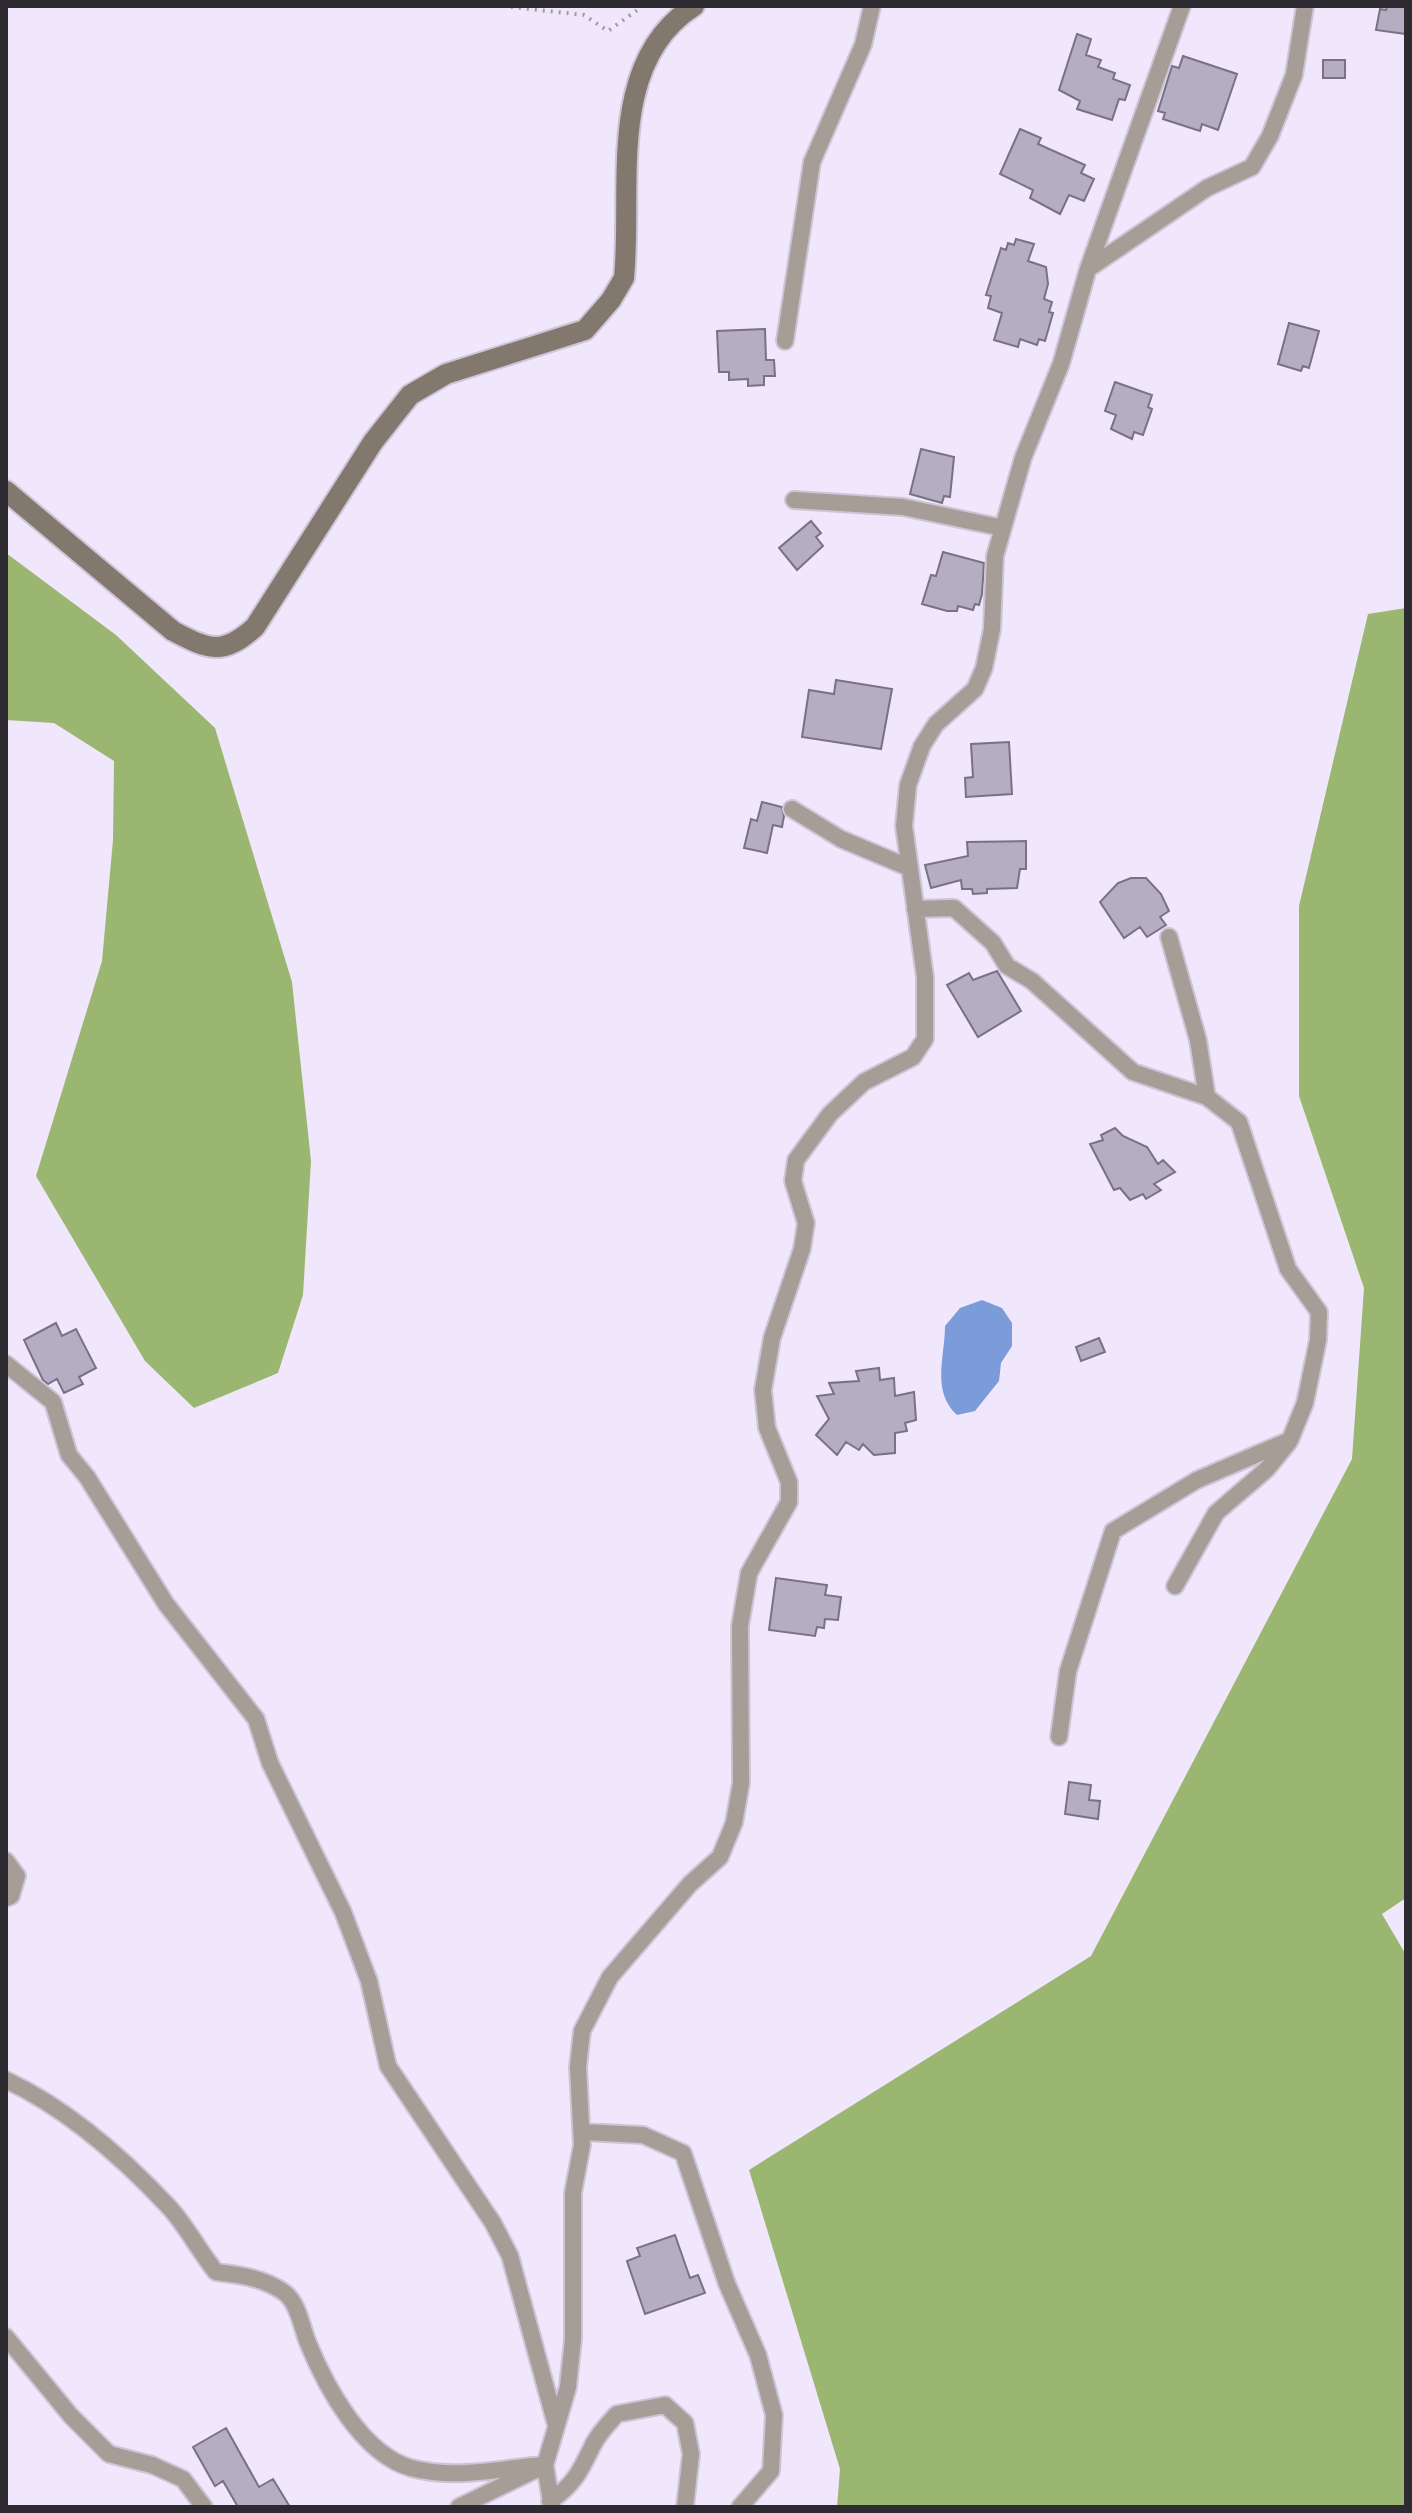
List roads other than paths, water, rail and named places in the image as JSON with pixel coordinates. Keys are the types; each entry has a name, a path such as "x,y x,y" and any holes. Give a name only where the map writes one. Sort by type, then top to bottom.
{"main road":[{"path":"6,491 173,631 203,647 223,648 238,643 255,627 373,442 410,395 446,374 585,330 611,300 624,278 631,106 639,76 677,16 694,6"}],"street":[{"path":"785,341 812,162 863,45 872,6"},
{"path":"551,2504 545,2465 568,2387 573,2339 573,2193 583,2132 578,2067 582,2031 591,2008 610,1977 648,1931 720,1857 734,1823 741,1783 740,1626 749,1573 789,1502 789,1482 767,1428 763,1390 772,1338 802,1249 806,1223 793,1181 796,1160 841,1103 864,1082 913,1057 925,1039 925,977 904,826 908,785 929,735 975,689 984,668 992,629 995,556 1023,458 1061,364 1088,269 1182,6"},
{"path":"1088,269 1207,188 1252,167 1270,136 1294,75 1305,6"},
{"path":"794,500 903,507 1003,528"},
{"path":"792,809 841,839 910,868"},
{"path":"915,909 954,908 993,943 1007,966 1032,981 1133,1072 1207,1097 1239,1122 1288,1269 1319,1312 1318,1340 1305,1403 1290,1440 1267,1469 1216,1513 1175,1586"},
{"path":"1169,937 1198,1040 1207,1097"},
{"path":"6,1364 53,1402 69,1455 87,1477 166,1604 256,1719 270,1763 343,1912 369,1981 388,2066 493,2223 510,2256 557,2427"},
{"path":"1059,1737 1068,1671 1113,1531 1197,1480 1290,1440"},
{"path":"6,1861 17,1876 11,1896 6,1898"},
{"path":"6,2080 56,2109 120,2160 169,2208 216,2272 252,2276 288,2295 318,2365 348,2414 381,2454 411,2468 470,2476 508,2467 545,2465"},
{"path":"583,2132 643,2135 683,2153 727,2284 758,2355 774,2415 771,2471 740,2507"},
{"path":"6,2337 71,2416 109,2454 152,2465 183,2479 204,2507"},
{"path":"551,2504 571,2487 587,2463 594,2443 617,2414 665,2405 685,2423 691,2454 685,2507"},
{"path":"459,2507 545,2465"}],"water":[{"path":"982,1300 1002,1308 1012,1323 1012,1346 1001,1363 999,1381 975,1411 957,1415 949,1406 942,1384 945,1326 960,1308"}]}
